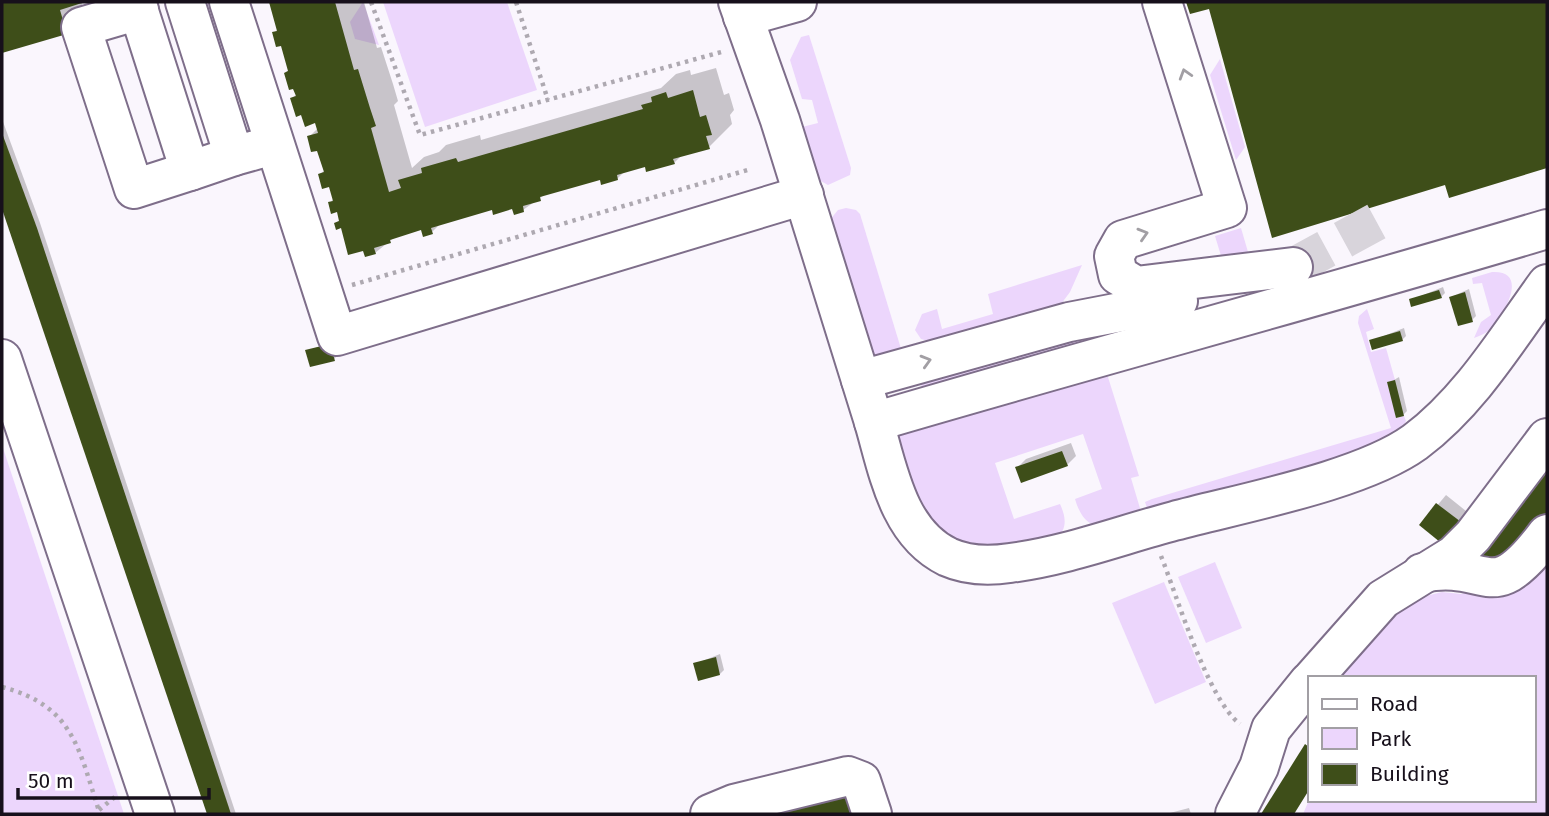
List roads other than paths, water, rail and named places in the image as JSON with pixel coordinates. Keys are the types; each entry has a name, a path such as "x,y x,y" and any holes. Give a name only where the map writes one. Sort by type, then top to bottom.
{"street":[{"path":"185,2 234,156"},
{"path":"229,2 337,336 804,195"},
{"path":"797,2 745,20 804,195 896,495 910,522 938,552 960,562 985,565 1027,560 1325,480 1398,453 1432,428 1466,393 1547,284"},
{"path":"861,380 1069,322 1190,298 1293,267 1136,286 1118,275 1114,256 1123,240 1227,208 1162,2"},
{"path":"190,171 138,6 81,27 134,189 275,145"},
{"path":"874,422 1107,353 1343,290 1547,229"},
{"path":"2,359 155,814"},
{"path":"1315,676 1383,599 1454,555 1473,536 1547,438"},
{"path":"1422,573 1447,569 1477,578 1499,578 1522,566 1547,534"},
{"path":"1235,814 1259,767 1266,743 1280,718 1308,683"},
{"path":"710,814 734,804 848,776 861,781 872,814"}],"tunnel":[{"path":"1293,267 1392,213"}]}
